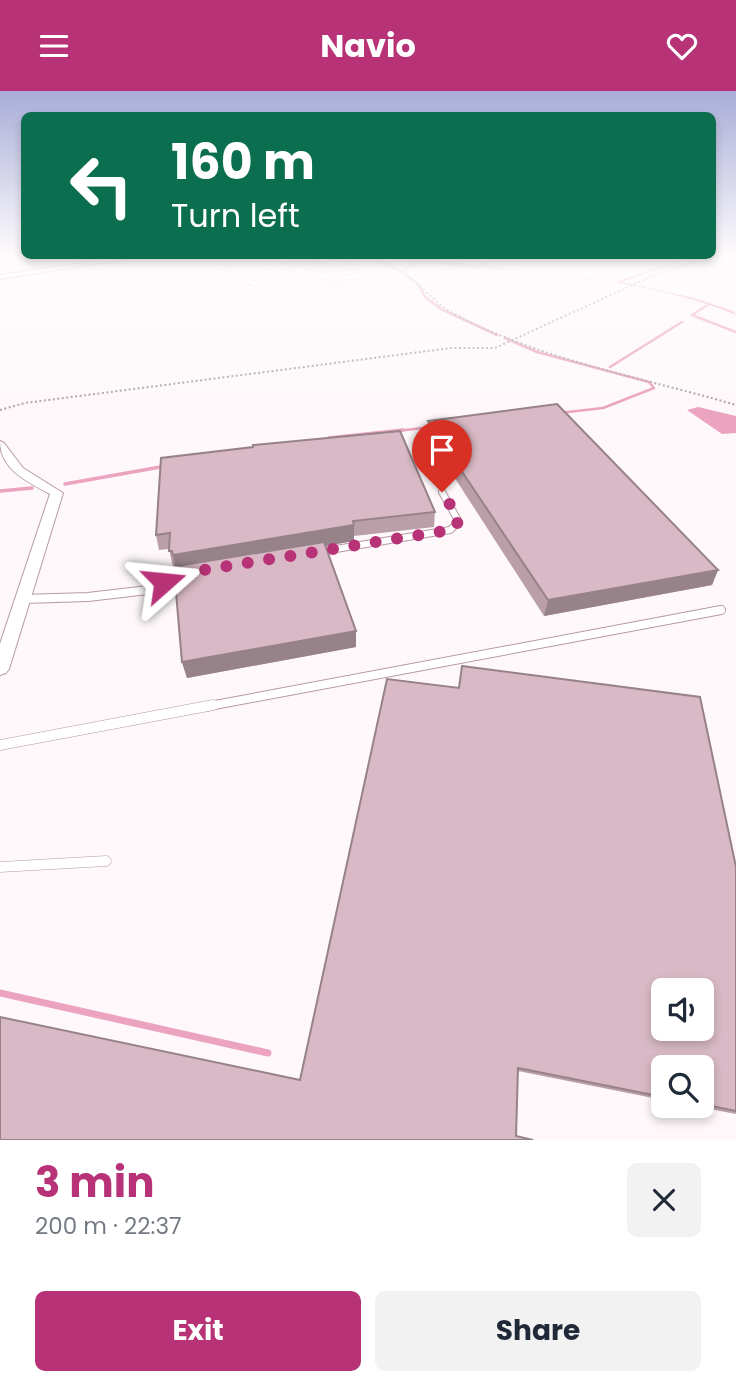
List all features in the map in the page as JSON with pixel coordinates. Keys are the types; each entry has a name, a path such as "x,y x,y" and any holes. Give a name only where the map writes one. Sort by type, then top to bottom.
{"street":[{"path":"0,445 19,471 57,493 0,669"}],"lane":[{"path":"313,553 450,530 457,526 458,517 442,492"},
{"path":"23,599 88,597 148,590 172,578 196,572"},
{"path":"0,745 721,610"},
{"path":"0,867 106,861"}],"path":[{"path":"444,306 511,341 538,351 736,405"},
{"path":"0,411 25,403 451,348 495,348 587,306"}],"shaded area":[{"path":"710,306 733,311 736,315"},
{"path":"698,407 736,416 736,433 722,434 687,410"}],"building":[{"path":"557,404 718,570 548,600 428,421"},
{"path":"400,431 435,512 353,521 354,525 173,555 172,551 169,551 170,533 156,535 161,458 253,445"},
{"path":"324,542 356,631 182,662 174,569 183,565"},
{"path":"462,666 700,697 736,867 736,1111 714,1106 714,1055 651,1055 651,1095 518,1068 516,1136 533,1140 0,1140 0,1017 300,1080 387,679 459,688"}],"waterway":[{"path":"437,306 497,335"},
{"path":"706,306 692,315 736,332"},
{"path":"610,367 682,322"},
{"path":"505,338 537,352 649,382 654,388 603,408 559,413"},
{"path":"387,432 432,427"},
{"path":"329,438 403,430"},
{"path":"65,484 166,466"},
{"path":"0,491 32,488"},
{"path":"0,993 268,1053"}],"route":[{"path":"164,582 185,573 450,530 457,526 458,517 442,492"}]}
